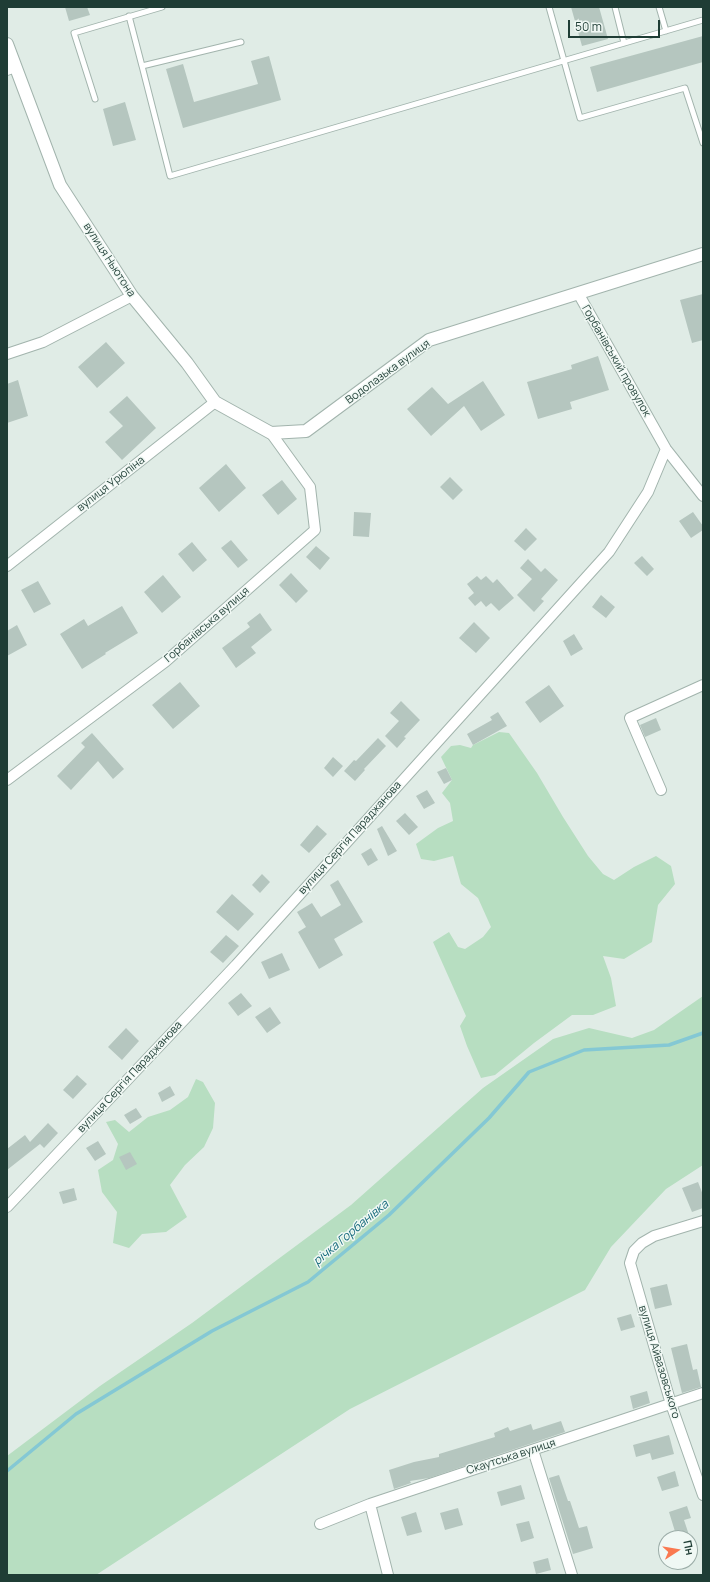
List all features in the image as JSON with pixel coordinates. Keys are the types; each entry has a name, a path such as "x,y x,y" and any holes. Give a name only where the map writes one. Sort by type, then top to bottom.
{"street":[{"name":"вулиця Ньютона","path":"7,44 11,69 60,185 132,296 187,363 215,402 271,433"},
{"name":"Горбанівський провулок","path":"703,254 578,294 666,449 703,496"},
{"name":"Водолазька вулиця","path":"271,433 306,431 429,340 578,294"},
{"path":"7,354 42,342 132,296"},
{"name":"вулиця Урюпіна","path":"7,566 215,402"},
{"name":"Горбанівська вулиця","path":"7,780 165,662 315,530 310,487 271,433"},
{"name":"вулиця Сергія Параджанова","path":"7,1208 236,965 609,552 648,492 666,449"},
{"path":"660,790 630,718 703,685"},
{"name":"вулиця Айвазовського","path":"703,1221 654,1236 642,1243 634,1251 630,1263 671,1404 703,1496"},
{"name":"Скаутська вулиця","path":"320,1524 370,1504 703,1393"},
{"path":"532,1450 572,1575"},
{"path":"370,1504 388,1575"}],"lane":[{"path":"95,99 74,33 162,7"},
{"path":"549,7 580,118 685,88 703,142"},
{"path":"615,7 624,43"},
{"path":"659,7 666,31"},
{"path":"129,16 170,176 703,20"},
{"path":"142,66 241,42"}],"green space":[{"path":"499,732 509,733 537,773 588,856 603,874 614,880 634,867 656,856 671,866 675,884 658,905 652,942 624,959 603,956 611,978 616,1006 593,1015 572,1015 534,1043 495,1075 481,1078 460,1026 466,1016 433,942 449,932 458,947 465,949 483,937 491,927 478,898 461,884 453,856 434,861 421,859 416,844 438,828 453,821 450,803 442,793 452,780 441,757 451,746 460,745 471,748 473,745"},
{"path":"703,996 703,1165 666,1189 611,1247 585,1290 350,1409 96,1575 7,1575 7,1456 100,1386 192,1323 351,1205 483,1088 553,1039 589,1028 632,1038 654,1030"},
{"path":"196,1079 203,1082 215,1103 213,1128 204,1147 185,1165 170,1185 187,1217 166,1232 142,1234 129,1248 113,1243 117,1212 102,1192 98,1170 113,1160 118,1144 106,1122 115,1120 129,1132 148,1117 170,1110 188,1097"}],"building":[{"path":"65,7 87,7 90,15 69,21"},
{"path":"571,7 599,7 608,39 582,46"},
{"path":"703,36 703,62 597,92 590,67"},
{"path":"269,56 281,100 183,128 166,69 183,64 194,102 258,84 251,61"},
{"path":"125,102 136,140 113,146 103,109"},
{"path":"703,294 703,340 692,343 680,300"},
{"path":"106,342 125,363 97,388 78,367"},
{"path":"598,356 609,390 570,402 572,409 538,419 527,382 572,369 571,365"},
{"path":"18,380 28,416 7,423 7,384"},
{"path":"483,381 505,415 481,431 464,406 431,436 407,409 432,387 448,404"},
{"path":"127,396 156,428 122,460 105,442 123,426 109,412"},
{"path":"226,464 246,488 219,512 199,488"},
{"path":"450,477 463,490 453,500 440,487"},
{"path":"282,480 297,499 278,515 262,495"},
{"path":"354,512 371,513 369,537 353,536"},
{"path":"693,512 703,526 703,530 691,538 679,521"},
{"path":"526,528 537,539 525,551 514,541"},
{"path":"231,540 248,560 238,568 221,548"},
{"path":"192,542 207,560 193,572 178,554"},
{"path":"316,546 330,558 320,570 306,557"},
{"path":"642,556 654,569 647,576 634,563"},
{"path":"528,559 541,572 545,568 558,580 541,599 544,601 534,612 517,595 532,579 520,568"},
{"path":"291,573 308,591 296,603 279,585"},
{"path":"163,575 181,597 162,613 144,592"},
{"path":"477,576 481,580 486,576 493,583 497,579 514,598 499,611 491,603 486,607 481,601 475,606 468,598 474,593 467,584"},
{"path":"38,581 51,604 34,613 21,590"},
{"path":"601,595 615,607 606,618 592,607"},
{"path":"122,606 138,633 82,669 60,634 84,619 88,626"},
{"path":"260,613 272,630 251,647 256,653 236,668 222,648 250,627 247,623"},
{"path":"474,622 490,638 476,653 459,638"},
{"path":"17,625 27,645 7,656 7,631"},
{"path":"574,634 583,649 571,656 563,641"},
{"path":"180,682 200,706 173,729 152,705"},
{"path":"549,685 564,706 540,723 525,702"},
{"path":"401,701 420,720 404,737 406,738 397,748 385,736 399,721 390,713"},
{"path":"498,712 507,726 473,745 467,734 492,720 490,717"},
{"path":"656,718 661,730 645,737 640,725"},
{"path":"92,733 124,769 113,779 98,761 71,790 57,776 85,747 81,743"},
{"path":"378,738 386,746 364,769 365,770 355,781 344,771"},
{"path":"333,757 343,766 333,777 324,768"},
{"path":"446,768 452,780 444,784 437,772"},
{"path":"427,790 435,803 424,809 416,796"},
{"path":"405,813 418,827 409,835 396,821"},
{"path":"317,825 327,834 309,853 300,845"},
{"path":"382,826 397,851 388,856 377,829"},
{"path":"371,848 378,860 368,866 361,854"},
{"path":"262,874 270,882 260,893 252,885"},
{"path":"338,880 363,922 334,939 343,955 319,969 298,932 306,927 297,912 312,903 321,917 341,905 330,885"},
{"path":"232,894 254,914 238,931 216,912"},
{"path":"226,935 239,946 223,963 210,952"},
{"path":"282,953 290,970 269,979 261,962"},
{"path":"241,993 252,1006 238,1016 228,1003"},
{"path":"270,1007 281,1023 267,1033 255,1017"},
{"path":"126,1028 139,1041 122,1060 108,1047"},
{"path":"77,1075 87,1084 73,1099 63,1090"},
{"path":"170,1086 175,1095 162,1102 158,1093"},
{"path":"136,1108 142,1117 130,1124 124,1115"},
{"path":"48,1123 58,1133 44,1148 40,1144 7,1170 7,1149 25,1135 30,1142"},
{"path":"98,1141 106,1154 95,1161 86,1148"},
{"path":"130,1152 137,1164 126,1170 119,1157"},
{"path":"698,1182 703,1195 703,1208 692,1212 682,1188"},
{"path":"74,1188 77,1200 63,1204 59,1192"},
{"path":"667,1284 672,1305 655,1309 650,1288"},
{"path":"631,1314 635,1327 621,1331 617,1318"},
{"path":"687,1344 693,1370 697,1369 701,1387 682,1393 671,1348"},
{"path":"647,1391 650,1403 633,1409 630,1396"},
{"path":"561,1421 565,1432 429,1478 410,1481 411,1483 394,1489 389,1470 414,1462 439,1457 439,1454 495,1437 494,1433 508,1427 510,1431 531,1424 533,1430"},
{"path":"669,1435 674,1454 652,1460 650,1453 636,1457 633,1445"},
{"path":"675,1471 679,1486 662,1491 657,1477"},
{"path":"559,1475 579,1528 587,1526 593,1548 573,1554 549,1478"},
{"path":"521,1485 525,1499 501,1506 497,1492"},
{"path":"687,1506 691,1518 684,1520 687,1530 675,1530 669,1512"},
{"path":"458,1508 463,1525 445,1530 440,1513"},
{"path":"416,1512 422,1532 407,1536 401,1517"},
{"path":"529,1521 534,1538 521,1542 516,1524"},
{"path":"548,1558 551,1570 536,1574 533,1562"}],"waterway":[{"name":"річка Горбанівка","path":"7,1471 76,1414 212,1331 308,1282 389,1215 489,1118 529,1072 584,1050 669,1045 703,1033"}]}
